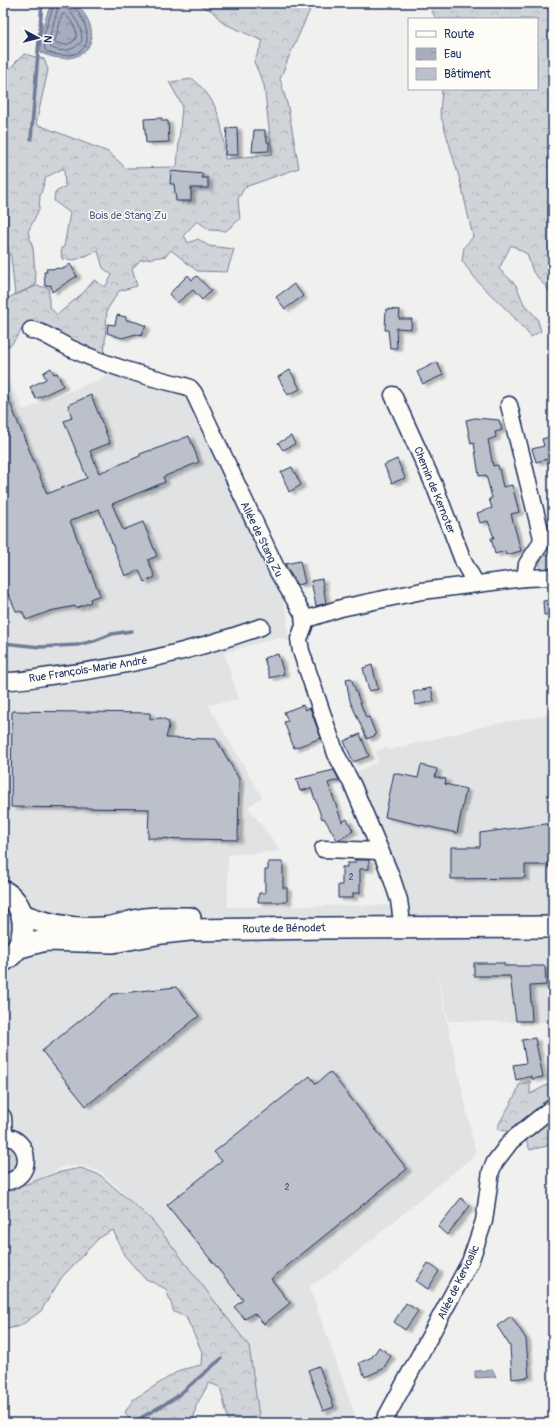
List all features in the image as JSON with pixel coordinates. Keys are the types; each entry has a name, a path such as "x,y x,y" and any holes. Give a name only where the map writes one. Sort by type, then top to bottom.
{"main road":[{"path":"3,891 13,898 22,915 24,926 22,938 7,958"},
{"name":"Route de Bénodet","path":"22,915 43,923 62,926 101,928 116,927 144,919 158,918 553,914"},
{"name":"Route de Bénodet","path":"7,958 46,940 103,942 172,932 325,928 553,927"}],"street":[{"name":"Allée de Stang Zu","path":"31,330 37,331 61,344 115,368 190,388 218,443 278,572 296,600 304,620"},
{"name":"Chemin de Kernoter","path":"393,395 435,487 464,563 476,584"},
{"path":"509,405 542,538 540,545 527,564 525,578"},
{"path":"419,928 407,924 401,915 398,894 353,786 336,754 300,651 300,635 304,628 304,620 375,600 422,591 525,578 553,577"},
{"name":"Rue François-Marie André","path":"4,682 98,670 139,663 190,650 261,627"},
{"path":"323,848 380,851"},
{"path":"325,928 342,922 396,921 401,915"},
{"name":"Allée de Kervoalic","path":"383,1423 470,1262 480,1233 487,1203 491,1171 495,1162 511,1141 553,1107"},
{"path":"3,1117 4,1136 11,1137 22,1145 25,1150 26,1163 20,1175 15,1179 3,1182"}],"shaded area":[{"path":"3,367 23,410 113,374 187,392 240,512 283,601 287,614 288,641 282,638 275,638 224,653 239,699 208,705 262,797 248,807 281,851 228,855 228,907 406,905 353,773 378,762 376,752 387,747 389,750 495,724 553,714 553,1022 449,1021 434,961 476,1154 330,1274 309,1286 358,1423 250,1423 135,1206 120,1189 101,1172 83,1166 65,1166 39,1179 23,1190 3,1196"}],"green space":[{"name":"Bois de Stang Zu","path":"196,3 313,3 280,79 288,107 299,168 245,187 238,199 240,219 226,231 210,230 197,221 184,235 188,243 198,239 209,246 234,249 227,272 197,271 171,250 166,256 140,260 132,269 137,286 119,291 107,310 104,359 45,340 26,324 11,345 7,346 3,343 3,300 15,295 11,257 7,244 8,214 3,176 3,75 24,54 44,59 48,70 36,124 108,152 126,168 177,167 182,105 169,82 193,79 202,88 215,106 223,135 225,159 272,154 264,85 254,62 263,41 223,23 212,11","holes":["64,168 65,187 55,192 54,201 70,213 64,247 61,248 62,259 75,260 98,251 103,268 112,275 105,287 94,280 84,292 57,315 49,306 49,288 36,286 17,294 36,285 33,248 28,232 39,209 40,196 46,177"]},
{"path":"428,3 553,3 553,172 549,181 553,188 553,295 533,272 527,254 511,245 499,269 516,285 524,304 537,318 541,331 531,337 510,313 478,282 462,261 464,247 473,237 461,184 440,113 442,90 538,90 538,18 436,18"},
{"path":"547,554 553,555 553,577 542,572 538,561"},
{"path":"3,903 7,908 11,919 12,931 3,947"},
{"path":"530,1081 530,1094 553,1082 553,1136 547,1146 530,1150 524,1135 497,1129 519,1085"},
{"path":"3,1142 11,1143 21,1157 14,1172 3,1175"},
{"path":"81,1168 100,1175 152,1220 249,1346 260,1423 229,1423 220,1387 209,1383 196,1406 193,1423 132,1423 125,1412 134,1399 180,1370 201,1365 202,1352 186,1317 174,1312 166,1289 144,1278 124,1255 113,1230 99,1238 62,1277 41,1311 20,1326 3,1330 3,1186 27,1184 56,1173"}],"water":[{"path":"47,3 75,3 85,15 90,27 91,38 88,47 81,54 70,58 57,58 41,53 40,34 50,6"},
{"path":"493,1370 496,1377 475,1378 475,1371"}],"building":[{"path":"162,118 162,121 168,121 169,142 146,143 144,119"},
{"path":"237,127 238,155 225,155 227,128"},
{"path":"254,130 265,130 265,137 267,137 267,142 269,142 269,151 252,152"},
{"path":"171,171 203,174 202,178 208,178 208,188 191,188 191,201 176,201 174,184 170,184"},
{"path":"70,264 77,276 52,292 51,285 45,286 44,272 47,272 46,269 65,268"},
{"path":"188,275 192,280 197,276 211,291 202,300 193,290 177,303 169,294"},
{"path":"294,284 303,296 285,309 276,297"},
{"path":"386,309 400,310 399,319 412,319 411,329 396,328 397,348 390,348 388,330 385,330"},
{"path":"117,315 126,317 126,320 146,326 141,336 136,334 122,338 107,333 108,324 115,325"},
{"path":"437,362 443,375 423,384 417,372"},
{"path":"51,368 54,374 57,373 63,386 36,399 30,387 46,379 43,373"},
{"path":"290,370 300,389 288,395 278,377"},
{"path":"3,386 47,494 87,478 64,421 72,418 68,405 91,395 110,443 90,451 99,473 140,456 140,454 189,436 199,462 163,477 165,482 112,504 123,530 143,522 157,556 148,560 155,577 144,582 139,570 125,576 99,509 70,521 100,595 90,599 91,602 76,608 75,606 50,611 26,620 23,612 16,611 9,595 3,598"},
{"path":"475,418 499,420 502,430 495,432 496,437 488,440 493,466 498,465 503,487 512,485 519,512 511,514 521,551 506,555 505,551 495,554 491,538 494,538 488,521 480,523 477,513 492,508 489,499 492,498 486,475 479,476 474,443 471,444 466,420"},
{"path":"291,436 295,444 283,450 278,443"},
{"path":"553,436 553,468 550,468 548,459 536,462 532,449 544,446 542,439"},
{"path":"397,459 405,478 392,483 384,465"},
{"path":"292,467 301,485 289,492 281,472"},
{"path":"300,561 305,583 297,585 285,564"},
{"path":"322,579 326,603 316,606 311,581"},
{"path":"553,600 553,614 544,615 543,601"},
{"path":"278,654 284,674 270,678 264,658"},
{"path":"372,665 378,689 369,691 363,668"},
{"path":"351,678 366,718 369,717 376,735 367,739 350,701 346,679"},
{"path":"431,688 434,701 416,705 413,692"},
{"path":"303,705 305,710 310,708 321,738 294,748 284,722 288,721 284,712"},
{"path":"12,711 150,713 150,719 162,718 168,721 169,726 166,738 216,739 239,779 238,840 148,838 149,809 11,807"},
{"path":"360,734 369,756 353,762 344,741"},
{"path":"421,765 437,769 435,777 446,779 445,784 466,789 457,833 385,817 394,773 418,778"},
{"path":"334,770 339,780 328,783 342,822 347,819 353,831 339,840 337,840 324,818 322,819 311,788 300,791 296,779"},
{"path":"553,823 553,865 525,865 525,878 451,879 451,847 480,847 480,833"},
{"path":"355,860 369,860 369,869 360,869 360,893 353,893 353,898 338,898 338,885 342,885 342,867 347,867 347,863 355,863"},
{"path":"268,862 283,862 283,888 287,888 287,902 258,902 259,893 265,893 265,870 268,870"},
{"path":"474,963 504,963 504,966 545,966 546,985 530,986 532,1021 516,1021 510,976 474,976"},
{"path":"176,987 199,1016 86,1106 42,1051 113,994"},
{"path":"535,1038 543,1077 532,1079 532,1076 516,1080 513,1065 526,1063 522,1040"},
{"path":"330,1072 407,1169 271,1279 290,1303 264,1324 254,1313 245,1319 234,1307 243,1300 167,1205 222,1161 214,1152 310,1076 316,1084"},
{"path":"461,1198 470,1206 447,1235 438,1227"},
{"path":"428,1263 439,1271 428,1289 416,1281"},
{"path":"406,1303 418,1311 405,1330 394,1322"},
{"path":"511,1316 526,1339 529,1377 512,1379 510,1346 497,1326"},
{"path":"379,1347 391,1356 383,1369 365,1377 359,1363 372,1357"},
{"path":"319,1366 334,1407 323,1411 308,1370"}],"waterway":[{"path":"31,139 42,3"},
{"path":"3,643 40,647 77,645 94,641 112,634 131,631"},
{"path":"132,1423 175,1398 221,1359"}]}
